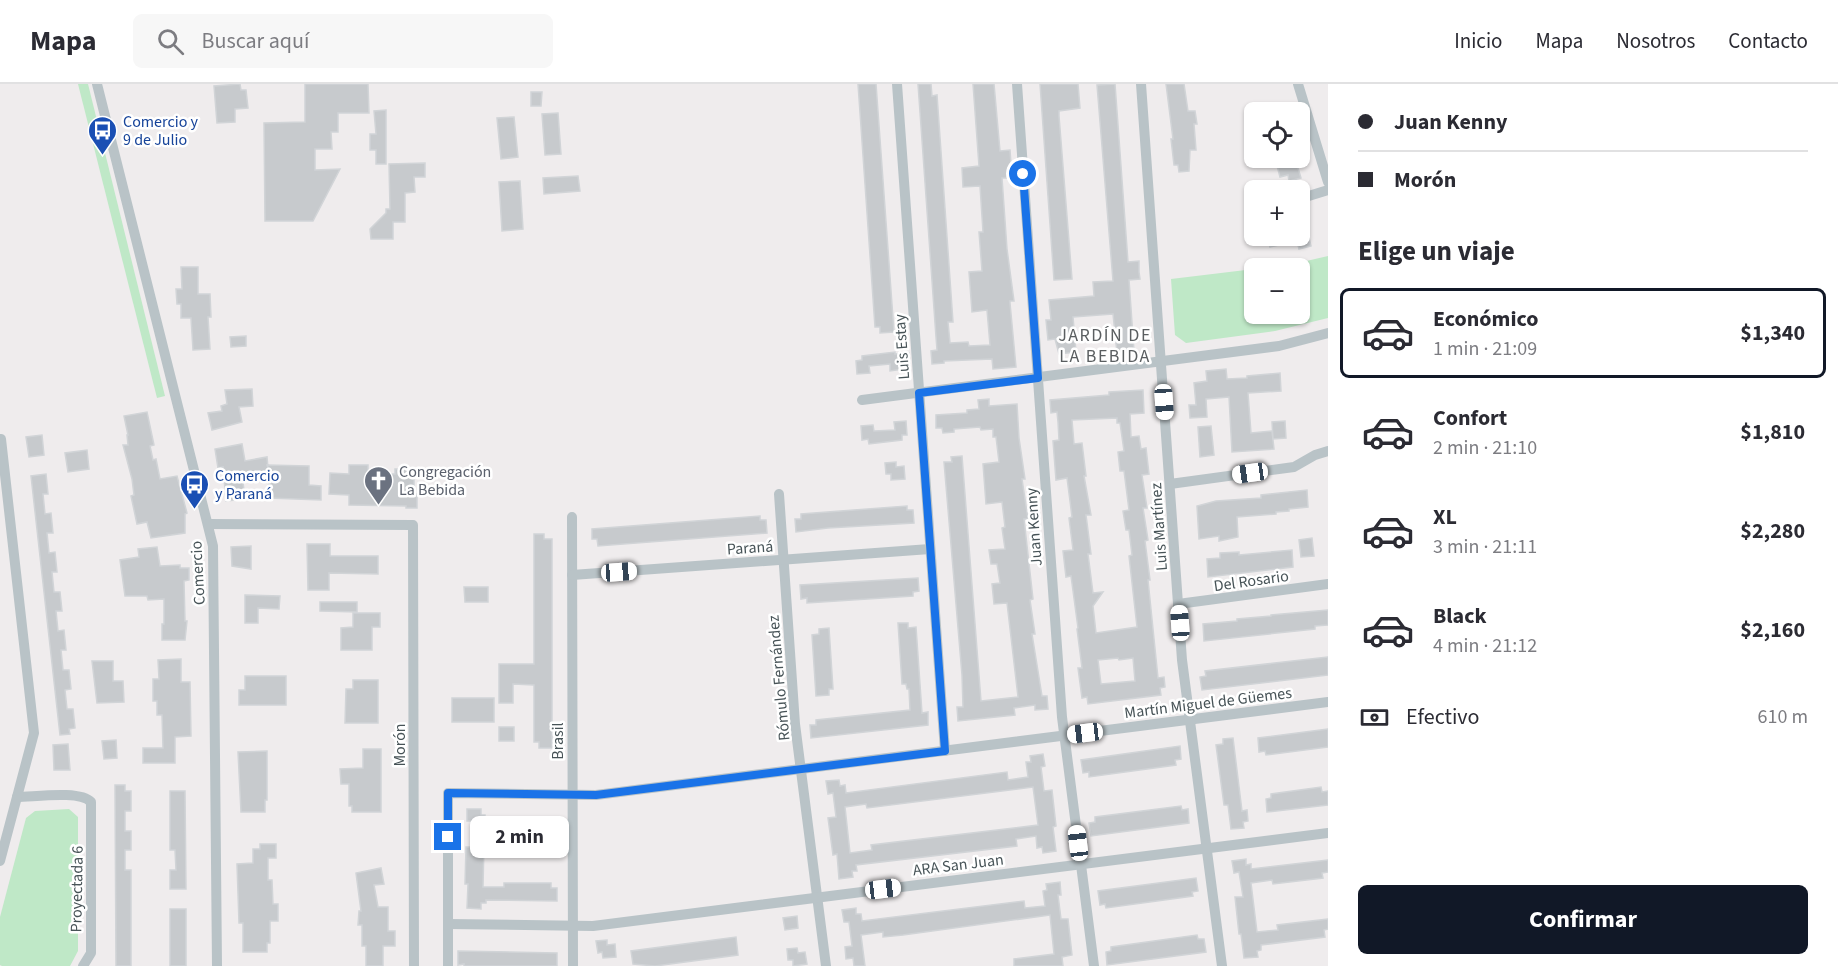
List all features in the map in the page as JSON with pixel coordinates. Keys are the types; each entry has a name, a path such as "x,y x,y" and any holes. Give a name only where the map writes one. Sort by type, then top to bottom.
{"street":[{"name":"Comercio","path":"97,84 213,546 217,966"},
{"name":"Luis Estay","path":"897,84 945,751"},
{"name":"Juan Kenny","path":"1017,84 1064,736 1094,966"},
{"name":"Luis Martínez","path":"1140,84 1182,660 1222,966"},
{"path":"1298,84 1328,182"},
{"path":"1310,196 1328,190"},
{"path":"862,400 1279,346 1328,333"},
{"path":"0,861 34,733 3,497 1,439"},
{"path":"1170,484 1294,467 1315,455 1328,451"},
{"name":"Rómulo Fernández","path":"779,494 795,724 826,966"},
{"name":"Brasil","path":"572,517 573,966"},
{"name":"Morón","path":"208,524 413,525 414,966"},
{"name":"Paraná","path":"572,575 930,549"},
{"name":"Del Rosario","path":"1178,604 1328,584"},
{"name":"Martín Miguel de Güemes","path":"448,924 448,793 596,795 1328,702"},
{"name":"Proyectada 6","path":"17,797 82,796 91,802 91,953 83,966"},
{"name":"ARA San Juan","path":"448,924 593,926 1328,833"},
{"path":"448,924 448,966"}],"green space":[{"path":"78,84 88,84 165,396 157,398"},
{"path":"1328,256 1328,318 1310,322 1310,260"},
{"path":"1244,270 1244,324 1304,324 1275,331 1186,343 1175,335 1171,279"},
{"path":"69,809 78,817 78,951 70,966 2,966 0,965 0,917 26,818 35,811"}],"building":[{"path":"240,84 241,90 246,90 248,108 235,109 235,122 217,123 214,86"},
{"path":"305,84 368,84 369,113 338,113 338,132 331,132 332,149 315,149 315,170 340,169 313,221 265,221 264,123 305,122"},
{"path":"858,84 876,84 894,332 880,333 880,327 875,327"},
{"path":"918,84 931,84 932,96 937,95 953,322 948,322 950,343 968,342 969,346 990,345 987,310 972,312 969,272 982,271 979,232 983,232 980,186 963,187 962,168 979,166 973,84 994,84 1000,151 1010,150 1012,178 1002,178 1007,249 1014,301 1010,303 1016,367 993,369 992,359 944,361 944,363 932,364 931,351 937,350"},
{"path":"1040,84 1078,84 1080,108 1059,111 1072,279 1054,280"},
{"path":"1115,84 1128,262 1139,261 1140,279 1129,280 1134,351 1117,353 1113,314 1073,317 1076,352 1059,354 1055,339 1048,340 1046,320 1051,320 1049,300 1094,296 1093,282 1113,281 1097,85"},
{"path":"1166,84 1184,84 1188,111 1195,111 1196,150 1190,150 1189,171 1179,172 1178,165 1174,165"},
{"path":"531,92 542,92 541,106 531,106"},
{"path":"386,110 386,164 376,164 376,150 370,150 370,134 376,134 374,111"},
{"path":"558,113 561,154 545,155 542,114"},
{"path":"514,117 518,157 501,159 497,118"},
{"path":"425,163 425,177 414,177 415,192 405,193 405,222 393,222 393,239 371,239 370,229 386,213 386,209 390,209 389,164"},
{"path":"1278,168 1298,168 1301,178 1289,180 1288,175 1280,177"},
{"path":"578,176 580,191 544,194 543,178"},
{"path":"520,181 523,229 502,231 499,182"},
{"path":"181,267 198,267 198,294 210,294 211,317 208,317 210,349 193,350 191,318 181,318 181,304 177,304 176,289 182,289"},
{"path":"246,336 246,346 231,347 230,337"},
{"path":"895,352 895,354 909,353 909,362 902,363 903,369 890,371 890,364 869,366 870,373 857,374 856,361 862,360 862,356"},
{"path":"1226,369 1227,379 1280,373 1281,391 1248,393 1251,433 1272,431 1274,449 1232,452 1229,397 1206,399 1207,417 1190,418 1189,405 1196,405 1194,383 1207,381 1206,371"},
{"path":"252,389 253,406 239,407 242,422 212,430 208,413 222,411 221,406 227,404 225,390"},
{"path":"1143,390 1144,413 1130,414 1131,437 1139,436 1141,449 1146,448 1149,474 1142,475 1147,508 1143,508 1148,540 1145,541 1150,580 1148,580 1158,678 1164,677 1165,687 1160,688 1161,695 1088,704 1087,697 1082,698 1078,668 1082,668 1078,628 1071,576 1066,577 1063,551 1073,550 1069,518 1072,517 1070,501 1067,478 1056,480 1053,441 1059,440 1058,422 1057,412 1051,413 1050,400 1109,395 1109,392","holes":["1117,418 1117,423 1120,423 1124,451 1118,452 1120,471 1124,471 1129,510 1123,511 1126,530 1129,530 1132,555 1129,556 1137,627 1096,633 1093,606 1103,592 1093,593 1086,515 1091,515 1084,476 1086,476 1082,443 1074,444 1072,420","1118,658 1119,660 1133,658 1135,681 1101,684 1098,660"]},
{"path":"989,399 989,406 1017,404 1025,479 1022,479 1028,519 1024,519 1033,599 1030,600 1035,634 1032,634 1042,696 1047,696 1048,709 1035,710 1035,705 1014,708 1015,715 958,721 957,707 963,707 962,675 944,462 952,462 951,457 962,456 981,701 1018,697 1007,603 994,604 992,584 1000,583 997,564 991,564 989,550 1005,549 1002,502 986,504 983,464 999,462 996,437 993,437 993,429 981,430 980,427 954,429 954,432 943,433 942,428 936,428 936,415 967,413 967,410 979,409 978,400"},
{"path":"147,412 154,445 150,446 153,460 156,459 160,479 177,476 187,513 185,514 185,533 151,538 147,522 137,524 131,496 134,495 132,479 123,445 128,445 124,416"},
{"path":"906,421 907,435 902,435 902,440 869,444 868,439 862,440 861,426 873,425 874,431 895,430 894,422"},
{"path":"1285,421 1286,438 1273,439 1272,422"},
{"path":"1211,426 1214,455 1200,457 1198,427"},
{"path":"42,435 44,455 29,457 26,437"},
{"path":"242,444 245,461 267,457 268,465 309,466 309,485 321,486 321,500 269,498 268,471 242,474 245,499 226,501 223,467 218,468 215,449"},
{"path":"87,450 89,469 68,472 65,453"},
{"path":"896,462 896,467 904,466 905,479 891,480 891,474 886,474 885,463"},
{"path":"349,465 368,465 368,474 395,474 395,469 414,469 414,494 417,494 417,508 349,505 349,495 329,494 330,473 349,474"},
{"path":"46,474 48,494 43,494 45,514 51,513 53,533 47,533 49,553 55,552 57,572 52,572 54,592 60,592 62,611 56,611 58,631 64,630 66,650 61,650 63,670 69,670 71,689 65,690 67,709 73,709 75,728 69,729 70,734 60,735 31,476"},
{"path":"1307,490 1308,507 1289,509 1289,511 1276,512 1276,514 1237,517 1238,537 1219,541 1219,536 1199,539 1197,506 1216,501 1261,498 1261,495"},
{"path":"907,506 907,510 913,510 914,523 796,532 795,519 801,519 801,514"},
{"path":"760,516 760,520 766,520 767,533 598,546 597,539 592,539 592,529"},
{"path":"534,534 544,534 544,539 552,539 552,748 539,748 539,742 534,742 534,685 513,684 513,703 499,703 499,664 534,664"},
{"path":"1312,538 1314,556 1301,557 1299,540"},
{"path":"307,544 330,544 330,556 378,556 378,574 329,573 329,590 308,590"},
{"path":"251,546 251,569 232,566 231,547"},
{"path":"157,547 160,566 180,565 180,568 189,568 189,580 184,581 185,621 187,621 185,640 162,640 164,599 148,600 147,596 125,596 120,560 139,557 138,549"},
{"path":"1292,550 1293,567 1208,577 1207,559 1220,558 1220,553 1239,552 1239,555"},
{"path":"918,578 919,591 913,592 913,596 807,603 807,598 801,599 800,585"},
{"path":"464,587 488,587 488,602 465,602"},
{"path":"245,595 280,596 279,609 258,608 258,623 245,623"},
{"path":"320,602 357,602 357,612 320,611"},
{"path":"1328,610 1328,625 1315,626 1315,629 1204,641 1203,624"},
{"path":"353,613 380,613 380,627 372,627 372,650 341,650 341,628 353,627"},
{"path":"898,623 908,623 908,628 916,627 922,713 928,712 928,725 811,738 810,725 816,725 816,720 910,710 909,689 906,684 902,684"},
{"path":"829,628 833,689 829,689 829,695 816,696 812,635 819,634 819,629"},
{"path":"1328,657 1328,675 1202,690 1200,677 1206,676 1205,671"},
{"path":"181,659 181,682 190,682 191,736 175,737 175,763 143,763 143,748 163,748 162,715 157,715 157,701 153,701 153,679 159,679 158,660"},
{"path":"92,661 113,661 113,681 123,681 124,702 97,703"},
{"path":"245,676 286,676 286,705 239,705 239,690 245,690"},
{"path":"353,680 378,680 378,723 345,723 346,689 353,689"},
{"path":"452,698 494,698 494,722 452,722"},
{"path":"499,727 514,727 514,741 499,741"},
{"path":"1328,729 1328,747 1266,755 1265,751 1259,752 1258,738"},
{"path":"1233,738 1242,811 1247,810 1248,821 1243,822 1244,828 1231,829 1228,805 1224,805 1216,745 1223,744 1223,739"},
{"path":"116,740 117,758 104,759 102,741"},
{"path":"68,744 70,770 54,770 53,745"},
{"path":"1180,746 1181,759 1175,760 1176,765 1089,777 1089,772 1083,773 1081,760"},
{"path":"363,749 381,749 381,812 352,812 352,806 349,806 349,784 341,784 340,769 363,768"},
{"path":"267,751 265,812 241,812 238,752"},
{"path":"1043,754 1045,766 1041,767 1044,791 1052,790 1056,851 1043,853 1042,847 1037,848 1036,836 1016,839 1017,846 856,865 857,871 852,871 853,877 839,879 837,854 833,855 828,818 836,817 833,793 828,794 826,781 839,780 840,786 845,785 846,793 1007,772 1008,780 1028,777 1026,762 1031,762 1030,756","holes":["1033,787 1038,825 871,845 872,850 850,853 845,807 866,804 867,808"]},
{"path":"115,785 125,785 125,791 131,791 131,811 125,811 125,831 131,831 131,850 125,850 125,870 131,870 131,966 116,966"},
{"path":"1321,787 1322,792 1328,791 1328,805 1267,812 1266,799 1271,798 1271,794"},
{"path":"170,791 185,791 186,889 170,889 170,870 176,870 175,850 170,850"},
{"path":"1181,806 1182,810 1188,809 1189,823 1091,836 1089,823 1095,822 1095,817"},
{"path":"467,809 481,809 481,815 485,815 485,821 557,821 557,835 551,835 551,840 504,839 504,834 475,833 475,821 467,821"},
{"path":"473,842 484,843 483,887 504,887 504,883 551,883 551,888 557,888 557,901 486,900 486,903 481,903 481,909 467,908 466,847 473,847"},
{"path":"260,844 276,844 276,858 268,858 268,880 272,880 273,904 278,904 278,921 270,921 270,943 267,943 267,952 243,952 243,923 239,923 237,864 253,863 253,849 260,849"},
{"path":"1246,859 1246,865 1251,864 1251,869 1328,860 1328,872 1322,873 1323,878 1273,884 1272,880 1251,883 1257,932 1278,930 1277,925 1328,919 1328,929 1324,930 1325,937 1261,945 1261,950 1257,951 1258,957 1244,958 1235,897 1243,897 1239,872 1234,873 1232,861"},
{"path":"381,868 384,884 374,885 378,907 388,907 388,931 395,931 395,946 383,946 383,966 366,966 366,946 362,946 362,925 358,925 359,911 361,911 356,873"},
{"path":"1196,878 1198,891 1192,892 1193,896 1106,908 1105,904 1100,905 1098,891"},
{"path":"1060,882 1061,895 1058,895 1061,919 1068,919 1072,955 1062,957 1063,966 1014,966 1014,959 1054,954 1050,915 903,935 883,937 883,932 861,935 865,966 854,966 853,958 846,959 845,947 852,946 849,922 844,922 842,910 856,908 856,914 861,914 862,921 1024,901 1025,908 1045,906 1043,891 1047,890 1046,884"},
{"path":"170,909 186,909 186,966 170,966"},
{"path":"797,916 798,928 785,930 783,918"},
{"path":"1197,935 1198,939 1204,939 1206,952 1107,965 1106,952 1111,951 1111,947"},
{"path":"736,937 738,955 655,966 633,964 631,951"},
{"path":"607,940 607,945 615,944 616,957 603,958 602,952 598,953 596,941"},
{"path":"797,948 798,953 805,952 807,964 793,966 793,960 788,960 787,949"},
{"path":"458,951 557,953 557,966 464,966 464,964 458,965"}],"place":[{"name":"Comercio y 9 de Julio","path":"102,156"},
{"name":"Congregación La Bebida","path":"378,506"},
{"name":"Comercio y Paraná","path":"194,510"}],"district":[{"name":"JARDÍN DE LA BEBIDA","path":"1105,345"}],"route":[{"path":"448,837 448,793 596,795 945,751 919,393 1038,378 1023,174"}]}
